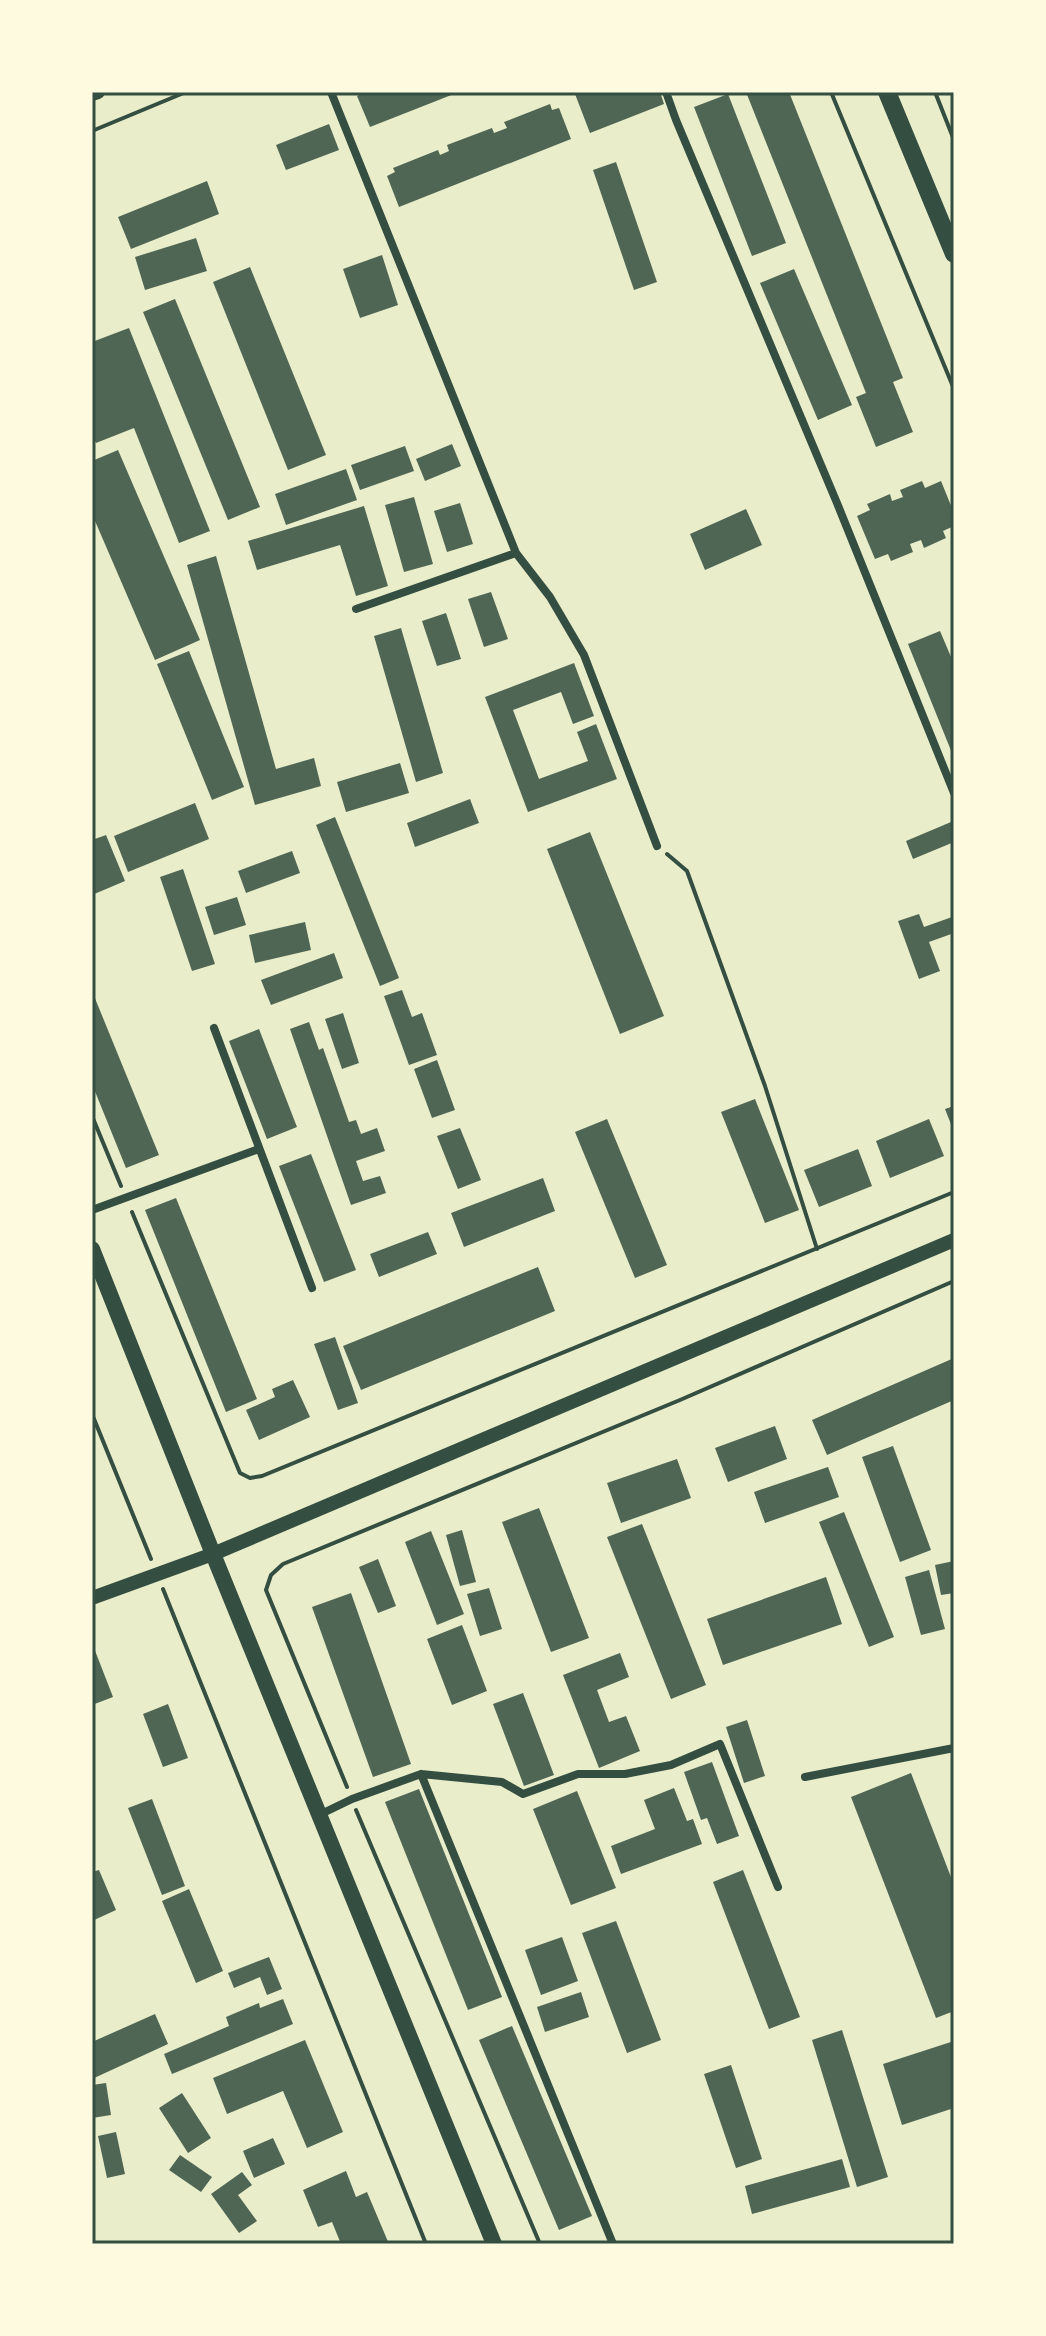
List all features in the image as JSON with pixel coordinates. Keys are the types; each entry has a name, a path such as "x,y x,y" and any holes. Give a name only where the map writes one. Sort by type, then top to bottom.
{"main road":[{"path":"887,92 954,254"},
{"path":"92,1249 494,2244"}],"street":[{"path":"92,94 98,92"},
{"path":"331,92 516,553 550,597 584,655 657,846"},
{"path":"666,92 954,793"},
{"path":"356,609 516,553"},
{"path":"214,1028 312,1288"},
{"path":"92,1210 259,1149"},
{"path":"92,1598 213,1554 954,1240"},
{"path":"319,1815 352,1799 421,1774 502,1782 523,1794 578,1774 625,1774 671,1765 720,1744 778,1887"},
{"path":"805,1777 954,1748"},
{"path":"421,1774 613,2244"}],"path":[{"path":"92,131 186,92"},
{"path":"831,92 954,389"},
{"path":"935,92 954,140"},
{"path":"657,846 687,871 765,1086 817,1249"},
{"path":"92,1116 240,1473 250,1478 262,1476 954,1192"},
{"path":"540,2244 266,1590 271,1575 283,1564 680,1400 954,1281"},
{"path":"92,1414 426,2244"}],"building":[{"path":"365,92 459,92 370,127 357,96"},
{"path":"660,92 664,104 590,133 575,94"},
{"path":"746,92 789,92 903,378 893,382 913,432 876,447 856,397 866,393"},
{"path":"728,94 786,243 752,256 694,107"},
{"path":"550,104 552,110 559,108 571,139 399,207 387,176 395,172 393,168 438,150 440,155 449,151 447,145 492,128 494,133 507,128 504,122"},
{"path":"329,124 339,150 286,170 276,145"},
{"path":"616,162 657,282 634,290 593,170"},
{"path":"207,181 219,214 131,249 118,217"},
{"path":"196,238 207,271 145,290 135,257"},
{"path":"382,255 398,305 360,318 343,269"},
{"path":"250,267 326,455 288,470 213,282"},
{"path":"794,269 852,405 818,420 760,283"},
{"path":"175,299 260,507 228,520 143,312"},
{"path":"129,328 210,531 179,543 134,428 96,443 92,434 92,342"},
{"path":"452,444 461,466 425,481 416,459"},
{"path":"405,446 414,471 360,490 351,465"},
{"path":"118,450 200,640 155,660 92,514 92,461"},
{"path":"346,469 357,500 286,525 275,494"},
{"path":"922,481 925,488 941,481 954,513 954,526 943,531 946,538 924,548 921,540 910,544 913,552 891,561 888,554 875,559 857,516 870,510 867,504 890,494 892,501 903,497 900,490"},
{"path":"414,497 433,564 404,572 385,505"},
{"path":"460,503 473,544 447,552 434,511"},
{"path":"364,506 388,586 356,596 340,545 257,570 248,541"},
{"path":"746,509 762,545 705,570 690,534"},
{"path":"216,556 276,769 314,758 321,786 255,805 187,565"},
{"path":"491,592 508,639 484,647 468,599"},
{"path":"446,613 461,659 437,666 422,621"},
{"path":"401,628 443,773 416,782 374,636"},
{"path":"940,631 954,664 954,758 908,644"},
{"path":"189,651 244,787 212,800 157,664"},
{"path":"574,663 594,716 573,724 561,692 513,710 539,779 588,761 577,732 596,724 617,779 528,812 485,697"},
{"path":"400,763 409,793 346,812 337,782"},
{"path":"470,799 479,823 415,847 407,823"},
{"path":"195,803 209,839 128,872 114,836"},
{"path":"335,817 399,978 380,986 316,825"},
{"path":"951,822 954,842 913,859 906,841"},
{"path":"590,832 664,1016 620,1034 547,849"},
{"path":"106,835 125,881 92,895 92,840"},
{"path":"292,851 300,873 246,893 238,871"},
{"path":"183,869 215,964 192,971 160,877"},
{"path":"237,897 246,925 214,935 205,907"},
{"path":"919,914 924,927 952,917 954,933 929,942 940,971 919,979 898,921"},
{"path":"305,922 311,950 255,963 249,935"},
{"path":"334,953 343,978 271,1005 261,980"},
{"path":"402,990 412,1017 422,1013 437,1055 409,1065 384,996"},
{"path":"92,991 159,1155 126,1168 92,1084"},
{"path":"343,1013 359,1063 342,1069 325,1019"},
{"path":"309,1022 319,1050 323,1048 349,1122 356,1120 361,1134 377,1128 385,1151 356,1161 363,1181 380,1176 386,1193 351,1205 290,1029"},
{"path":"259,1029 297,1127 267,1139 229,1041"},
{"path":"437,1060 455,1110 432,1118 414,1069"},
{"path":"755,1099 799,1210 765,1223 721,1112"},
{"path":"954,1106 954,1132 945,1109"},
{"path":"607,1119 667,1265 635,1278 575,1132"},
{"path":"929,1119 944,1156 890,1178 876,1141"},
{"path":"460,1128 481,1180 458,1189 437,1136"},
{"path":"858,1149 872,1186 819,1207 804,1170"},
{"path":"311,1154 356,1270 324,1282 279,1166"},
{"path":"543,1178 555,1211 464,1247 451,1213"},
{"path":"176,1198 257,1399 226,1412 145,1210"},
{"path":"428,1232 437,1254 379,1277 370,1254"},
{"path":"538,1267 555,1311 361,1390 343,1346"},
{"path":"335,1337 358,1403 338,1410 314,1344"},
{"path":"954,1358 954,1400 827,1455 812,1420"},
{"path":"293,1380 310,1417 259,1440 246,1410 275,1397 272,1389"},
{"path":"775,1426 787,1459 728,1482 715,1448"},
{"path":"893,1446 931,1550 900,1562 862,1457"},
{"path":"677,1459 691,1498 621,1523 607,1483"},
{"path":"828,1467 839,1497 765,1523 754,1492"},
{"path":"539,1508 589,1638 551,1652 502,1522"},
{"path":"844,1512 894,1637 869,1647 819,1522"},
{"path":"642,1524 706,1685 671,1699 607,1537"},
{"path":"462,1530 476,1582 460,1586 446,1535"},
{"path":"431,1531 464,1614 437,1625 405,1542"},
{"path":"378,1559 396,1606 378,1613 359,1567"},
{"path":"954,1561 954,1593 941,1595 935,1565"},
{"path":"929,1570 945,1629 921,1635 905,1577"},
{"path":"826,1577 842,1624 723,1665 707,1619"},
{"path":"489,1588 502,1629 480,1636 467,1594"},
{"path":"351,1593 411,1764 373,1777 312,1607"},
{"path":"462,1625 487,1691 452,1705 427,1639"},
{"path":"92,1649 113,1697 92,1705"},
{"path":"620,1653 629,1677 597,1690 609,1722 626,1716 640,1751 599,1768 563,1675"},
{"path":"523,1693 554,1775 524,1786 493,1704"},
{"path":"168,1704 188,1758 163,1767 143,1714"},
{"path":"747,1720 765,1776 744,1783 726,1727"},
{"path":"712,1762 739,1836 717,1844 707,1818 701,1820 684,1772"},
{"path":"911,1773 954,1885 954,2011 936,2018 851,1797"},
{"path":"674,1788 687,1821 693,1819 702,1844 621,1874 611,1846 655,1829 644,1800"},
{"path":"419,1789 502,1997 468,2010 385,1802"},
{"path":"577,1791 616,1888 571,1905 533,1809"},
{"path":"152,1799 185,1886 162,1895 128,1808"},
{"path":"99,1870 116,1910 92,1921 92,1872"},
{"path":"743,1870 800,2017 769,2029 713,1882"},
{"path":"189,1889 223,1971 196,1983 162,1901"},
{"path":"616,1921 661,2040 627,2053 582,1933"},
{"path":"562,1937 578,1981 541,1995 525,1950"},
{"path":"269,1957 282,1989 267,1995 260,1977 234,1988 228,1973"},
{"path":"581,1992 589,2017 545,2032 537,2007"},
{"path":"283,1999 293,2024 172,2074 164,2054 229,2026 226,2017 259,2003 260,2008"},
{"path":"155,2014 168,2044 92,2079 92,2042"},
{"path":"512,2026 592,2216 559,2230 479,2040"},
{"path":"842,2030 888,2177 857,2187 812,2040"},
{"path":"305,2040 343,2132 307,2148 283,2091 227,2114 213,2078"},
{"path":"954,2041 954,2108 902,2125 883,2064"},
{"path":"731,2065 762,2159 736,2168 704,2074"},
{"path":"106,2083 111,2115 92,2118 92,2085"},
{"path":"182,2093 211,2138 188,2153 159,2108"},
{"path":"116,2132 125,2174 107,2178 98,2136"},
{"path":"273,2138 285,2164 254,2178 243,2151"},
{"path":"180,2155 212,2177 201,2192 169,2170"},
{"path":"842,2159 850,2187 752,2214 745,2186"},
{"path":"346,2171 356,2197 367,2192 389,2244 341,2244 332,2222 318,2227 303,2190"},
{"path":"242,2172 252,2185 238,2195 257,2221 239,2233 211,2194"}]}
